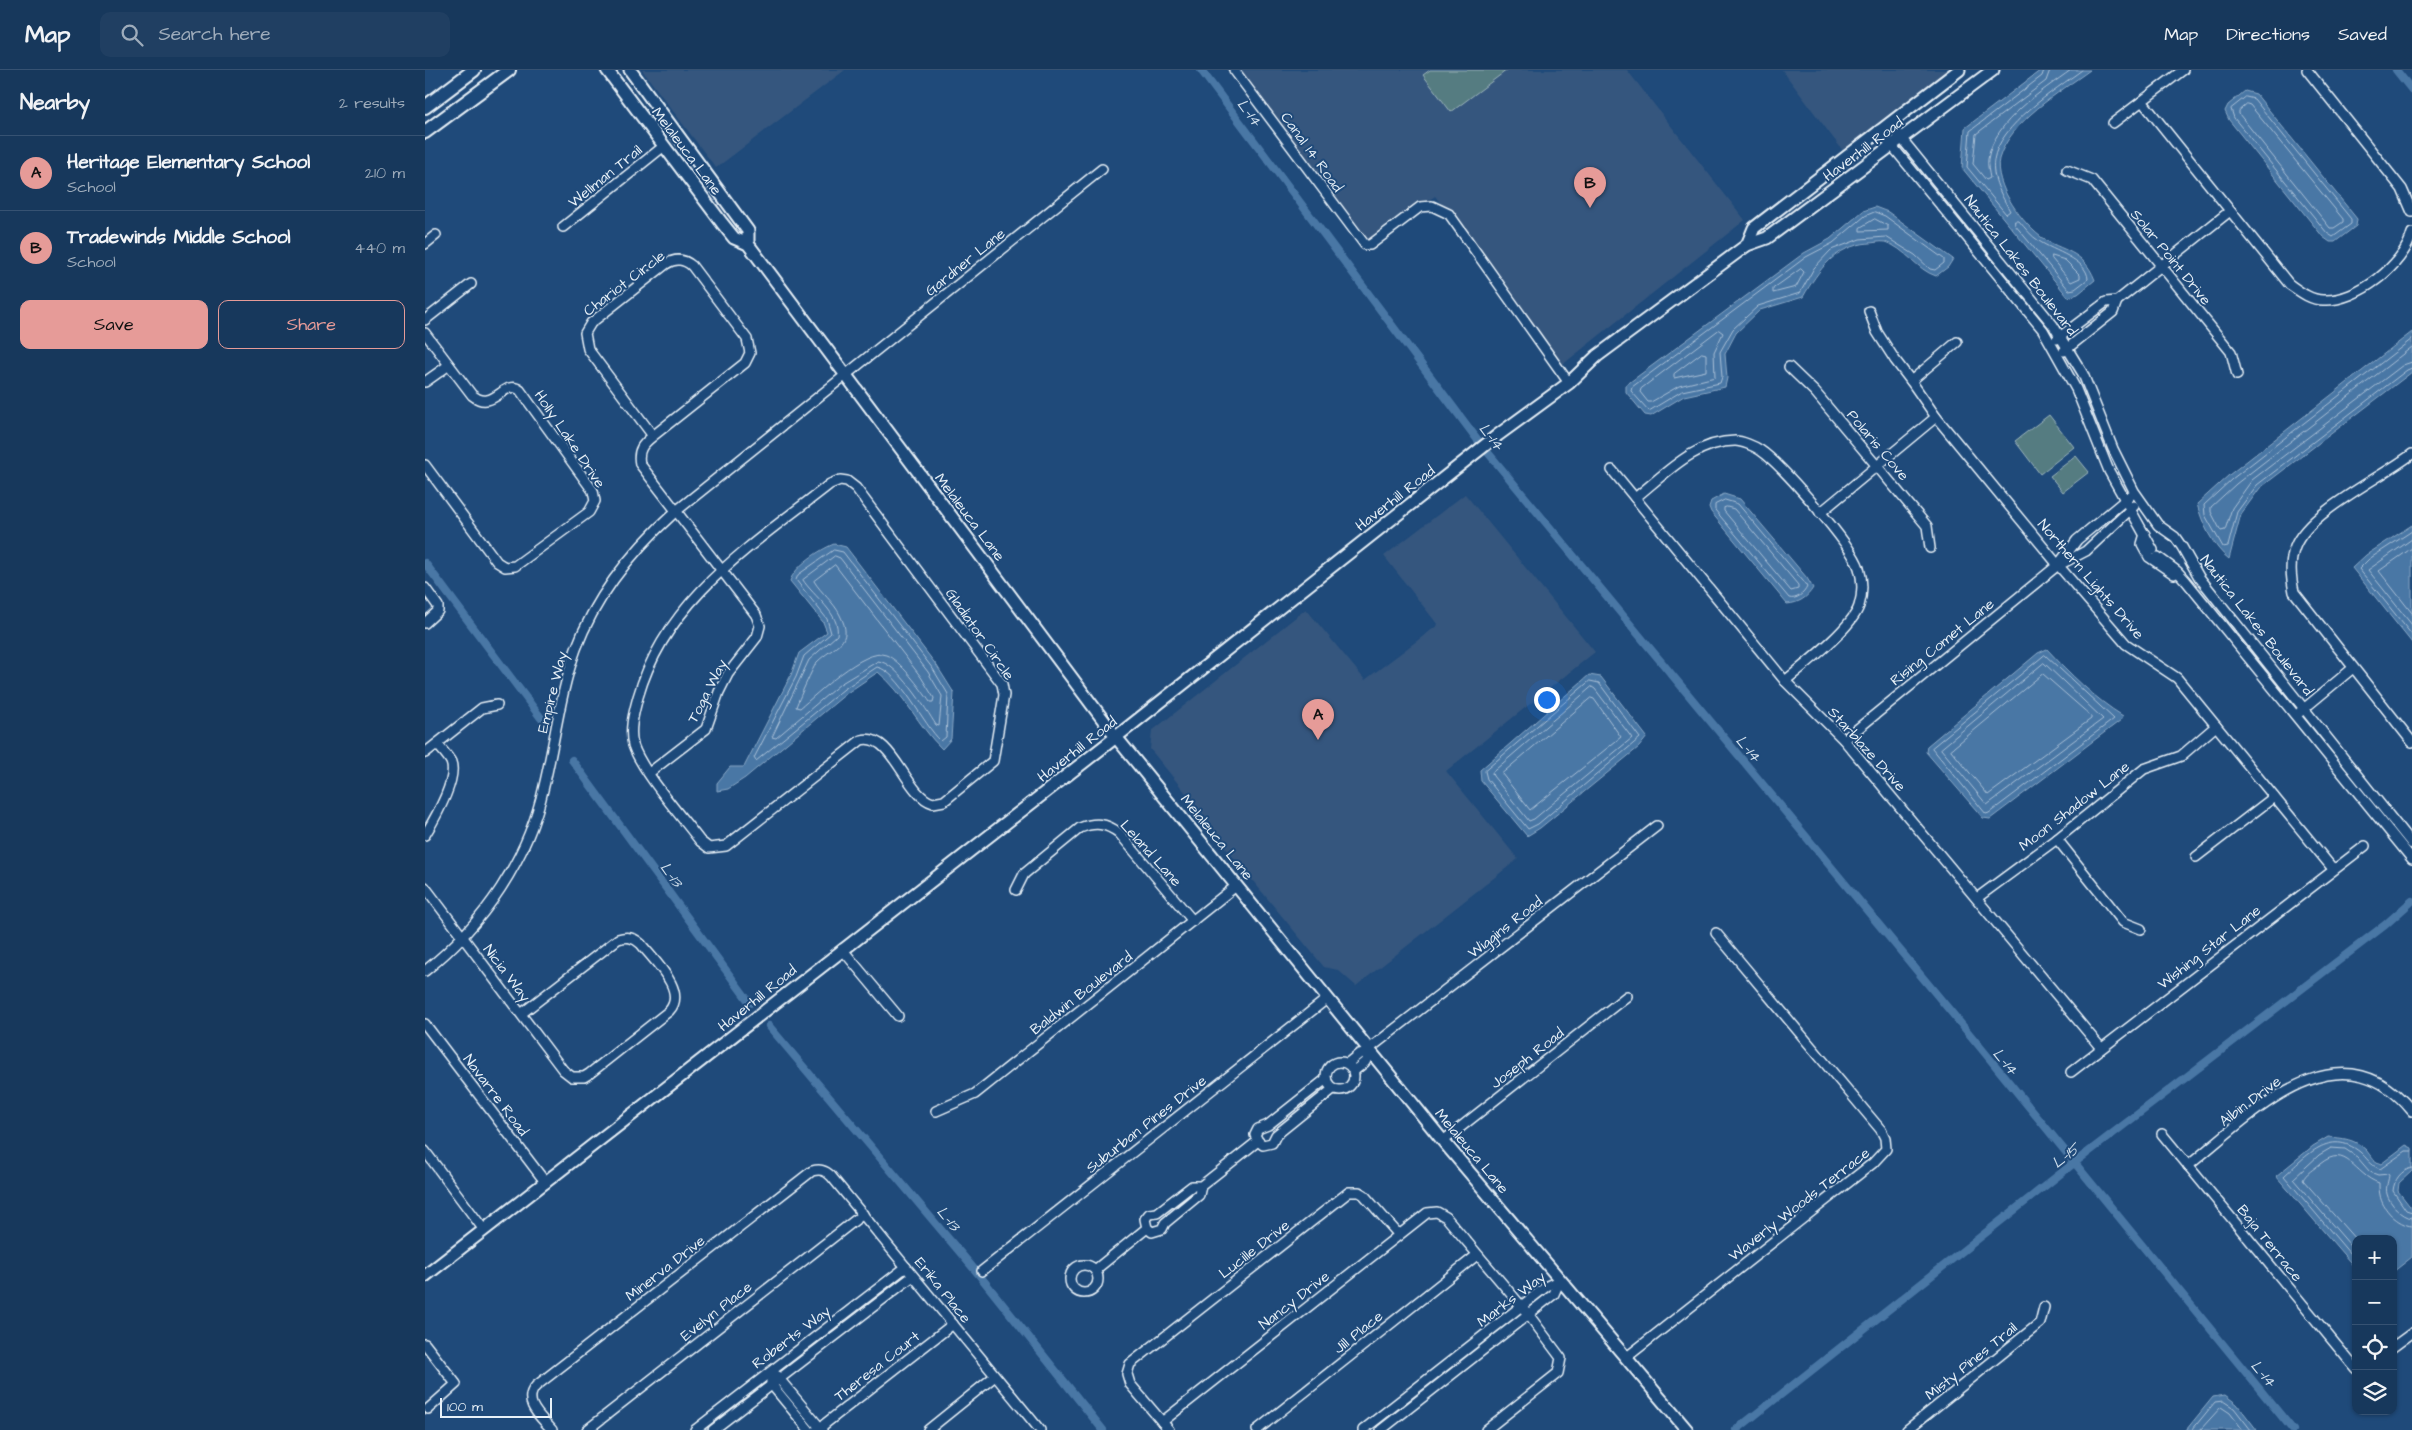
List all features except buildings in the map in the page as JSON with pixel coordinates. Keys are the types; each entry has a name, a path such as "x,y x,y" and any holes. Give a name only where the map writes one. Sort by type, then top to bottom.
{"main road":[{"path":"425,107 474,70"},
{"path":"425,132 509,70"}],"street":[{"name":"Melaleuca Lane","path":"607,70 734,238 748,244 1116,737 1443,1141 1687,1430"},
{"name":"Melaleuca Lane","path":"630,70 748,231 748,244"},
{"name":"Canal 14 Road","path":"1234,70 1361,242 1370,245 1420,207 1432,206 1449,214 1569,383"},
{"name":"Haverhill Road","path":"1747,245 1753,228 1959,70"},
{"name":"Haverhill Road","path":"425,1276 1116,737 1498,435 1569,383 1597,356 1747,245 1767,238 1993,70"},
{"path":"2113,123 2183,70"},
{"path":"2307,70 2402,189 2412,212"},
{"path":"2142,101 2289,284 2304,295 2321,300 2339,300 2357,294 2398,261 2409,245 2412,232"},
{"name":"Nautica Lakes Boulevard","path":"1889,123 2035,301 2061,336 2083,374 2113,449 2141,502 2158,525 2175,537 2199,577 2412,844"},
{"name":"Nautica Lakes Boulevard","path":"1879,130 2026,308 2051,343 2076,388 2109,471 2156,554 2186,581 2412,859"},
{"name":"Wellman Trail","path":"563,227 664,146"},
{"name":"Gardner Lane","path":"846,376 1102,169"},
{"name":"Solar Point Drive","path":"2067,170 2092,180 2160,267 2231,352 2237,374"},
{"path":"2058,355 2113,312 2117,301 2230,211"},
{"path":"425,244 436,235"},
{"name":"Chariot Circle","path":"653,436 588,349 585,333 591,323 667,264 683,260 692,266 747,339 750,353 745,363 641,447 639,452 640,464 675,512"},
{"path":"425,320 471,284"},
{"path":"2051,343 2106,302 2117,301"},
{"name":"Northern Lights Drive","path":"1869,311 1877,332 1936,417 2058,565 2126,644 2177,678 2333,869"},
{"name":"Holly Lake Drive","path":"425,333 478,400 488,401 511,387 520,390 593,491 595,501 589,512 543,546 515,566 505,567 497,562 425,465"},
{"path":"1911,380 1957,342"},
{"path":"425,382 449,365"},
{"name":"Polaris Cove","path":"1789,367 1815,392 1927,526 1930,548"},
{"name":"Empire Way","path":"425,971 463,937 493,900 518,859 528,837 544,788 569,670 586,625 597,604 624,564 652,532 675,512 846,376"},
{"path":"1819,512 1936,417"},
{"path":"1635,498 1697,450 1717,442 1738,441 1758,448 1775,462 1819,512 1859,567 1863,587 1859,608 1847,625 1785,681"},
{"path":"2412,454 2315,519 2301,533 2291,559 2291,576 2294,592 2412,742"},
{"name":"Starblaze Drive","path":"1612,470 1785,681 1844,740 2101,1048"},
{"name":"Gladiator Circle","path":"840,480 852,484 1002,684 1004,695 996,756 989,766 944,801 933,803 920,796 882,745 873,739 861,740 726,846 715,849 709,848 700,842 649,773 637,755 632,737 632,724 641,688 658,648 672,624 694,596 721,570 830,484 840,480"},
{"name":"Rising Comet Lane","path":"1844,740 2058,565 2077,540 2135,492"},
{"name":"Rising Comet Lane","path":"2058,565 2086,552 2131,508 2141,502"},
{"name":"Toga Way","path":"649,773 706,729 719,692 728,674 759,632 759,620 756,615 675,512"},
{"name":"Nautica Lakes Boulevard","path":"2145,534 2142,544 2149,557 2160,566 2186,581"},
{"path":"425,588 438,606 438,611 425,623"},
{"path":"2295,716 2353,668"},
{"path":"425,753 482,708 497,705"},
{"name":"Moon Shadow Lane","path":"1977,898 2057,839 2143,769 2181,756 2217,726"},
{"path":"425,835 445,795 452,774 451,763 437,744"},
{"path":"2196,858 2274,797"},
{"name":"Leland Lane","path":"1016,890 1024,874 1080,828 1090,824 1100,824 1110,826 1119,833 1193,921"},
{"name":"Wiggins Road","path":"1370,1050 1657,826"},
{"path":"2057,839 2123,922 2141,929"},
{"name":"Wishing Star Lane","path":"2071,1072 2365,846"},
{"name":"Baldwin Boulevard","path":"936,1110 975,1094 1236,886"},
{"name":"Nicia Way","path":"425,887 521,1014 568,1075 578,1078 589,1074 673,1007 676,996 675,991 641,944 629,937 618,939 521,1014"},
{"name":"Waverly Woods Terrace","path":"1627,1357 1873,1163 1886,1149 1885,1138 1881,1130 1716,933"},
{"path":"842,949 898,1016"},
{"name":"Joseph Road","path":"1443,1141 1627,996"},
{"name":"Suburban Pines Drive","path":"982,1271 1328,998"},
{"name":"Navarre Road","path":"425,1024 545,1183"},
{"path":"1347,1063 1359,1054 1370,1050"},
{"path":"1354,1071 1365,1062 1370,1050"},
{"path":"1326,1079 1333,1088 1344,1090 1354,1080 1354,1071 1347,1063 1339,1062 1330,1066 1326,1079 1268,1125 1258,1128 1255,1135 1258,1141 1266,1145 1272,1143 1276,1135 1333,1088"},
{"name":"Albin Drive","path":"2188,1166 2276,1097 2300,1082 2320,1076 2335,1074 2358,1075 2377,1081 2401,1098 2412,1111"},
{"name":"Baja Terrace","path":"2163,1134 2352,1364"},
{"path":"1201,1186 1199,1195 1165,1223 1162,1229 1152,1232 1147,1228 1145,1219 1149,1214 1157,1213 1191,1186 1201,1186 1258,1141"},
{"path":"425,1151 484,1230"},
{"name":"Erika Place","path":"822,1170 831,1176 863,1214 1038,1429"},
{"name":"Minerva Drive","path":"552,1430 531,1405 530,1395 536,1386 812,1172 822,1170"},
{"name":"Lucille Drive","path":"1162,1422 1130,1384 1127,1374 1130,1364 1349,1192 1354,1191 1364,1195 1399,1235"},
{"name":"Nancy Drive","path":"1162,1422 1427,1213 1437,1212 1445,1217 1477,1255"},
{"name":"Evelyn Place","path":"587,1430 863,1214"},
{"path":"1095,1270 1147,1228"},
{"path":"1477,1255 1528,1314 1561,1358 1558,1373 1486,1430"},
{"name":"Jill Place","path":"1257,1430 1477,1255"},
{"name":"Roberts Way","path":"695,1430 770,1370 906,1267"},
{"name":"Roberts Way","path":"713,1430 913,1276"},
{"name":"Marks Way","path":"1381,1430 1521,1306 1547,1286 1560,1280"},
{"name":"Marks Way","path":"1363,1430 1555,1294 1560,1280"},
{"name":"Misty Pines Trail","path":"1907,1430 2040,1323 2044,1307"},
{"name":"Theresa Court","path":"820,1429 953,1324"},
{"path":"2397,1344 2412,1333"},
{"path":"425,1344 456,1384 427,1409"},
{"path":"770,1370 779,1378 820,1429"},
{"path":"770,1370 771,1384 809,1430"},
{"path":"928,1430 995,1376"},
{"path":"1162,1422 1169,1430"}],"shaded area":[{"path":"642,70 845,70 716,168"},
{"path":"1239,70 1627,70 1745,220 1562,365 1435,196 1368,243"},
{"path":"1782,70 1949,70 1843,151"},
{"path":"1465,494 1595,652 1446,771 1518,859 1356,986 1338,970 1324,967 1219,840 1211,824 1150,749 1152,731 1306,609 1365,680 1438,625 1384,556"}],"green space":[{"path":"1430,70 1507,70 1451,112 1423,75"},
{"path":"2049,415 2074,447 2040,474 2015,441"},
{"path":"2076,456 2089,472 2063,492 2050,476"}],"water":[{"path":"2041,70 2090,70 2037,108 2025,120 2005,145 1999,159 1998,169 2007,195 2027,224 2041,237 2078,257 2090,270 2095,280 2078,294 2068,297 1962,168 1965,128"},
{"path":"2245,91 2256,94 2357,219 2356,226 2335,242 2330,242 2323,237 2229,120 2225,111 2228,105"},
{"path":"1875,207 1888,212 1953,259 1948,267 1936,276 1923,269 1899,249 1885,242 1857,245 1837,254 1829,261 1815,277 1803,297 1760,310 1736,333 1725,354 1727,378 1725,387 1684,396 1651,416 1645,415 1626,392 1626,385 1804,253 1830,239 1863,211"},
{"path":"2412,332 2412,372 2260,488 2241,514 2229,559 2218,548 2209,534 2197,504 2229,475"},
{"path":"1724,494 1740,499 1807,578 1813,588 1808,595 1799,601 1787,604 1711,512 1709,507 1711,501"},
{"path":"2412,525 2412,643 2352,568 2366,555"},
{"path":"834,544 846,547 937,666 954,693 951,739 942,749 933,740 896,690 878,672 847,693 745,778 728,789 717,791 717,783 730,767 744,767 791,675 799,653 827,632 823,622 790,581 802,564 821,550"},
{"path":"2047,649 2102,702 2123,716 2121,720 1990,819 1983,818 1926,752 1927,746 2038,653"},
{"path":"1589,675 1601,677 1647,737 1639,747 1540,828 1527,836 1481,781 1480,770"},
{"path":"2328,1137 2353,1141 2358,1143 2374,1160 2381,1164 2406,1145 2412,1148 2412,1171 2399,1183 2398,1191 2412,1209 2412,1257 2397,1269 2397,1235 2352,1235 2352,1264 2276,1176 2313,1146"},
{"path":"2225,1395 2237,1404 2257,1430 2186,1430 2213,1397"}],"waterway":[{"name":"L-14","path":"1201,70 1480,443 1976,1042 2293,1430"},
{"name":"L-15","path":"2396,70 2412,90"},
{"name":"L-13","path":"425,563 541,718"},
{"name":"L-13","path":"572,760 750,1003"},
{"name":"L-14","path":"1736,1430 2074,1163 2385,925 2412,901"},
{"name":"L-13","path":"769,1026 980,1276 1103,1430"}],"place":[{"name":"Tradewinds Middle School","path":"1590,208"},
{"name":"Heritage Elementary School","path":"1318,740"}]}
